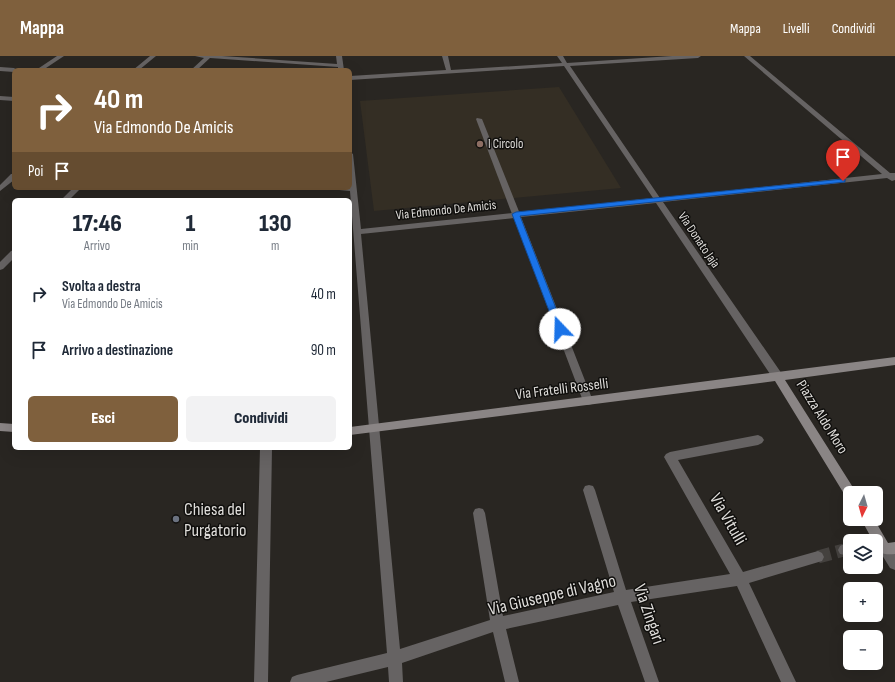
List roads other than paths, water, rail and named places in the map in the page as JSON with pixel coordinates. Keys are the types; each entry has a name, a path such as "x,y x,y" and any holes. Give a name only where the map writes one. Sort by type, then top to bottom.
{"street":[{"path":"42,68 61,56"},
{"path":"138,68 153,56"},
{"path":"198,56 341,68 339,56"},
{"path":"196,68 209,56"},
{"path":"445,56 449,72"},
{"name":"Via Donato Jaja","path":"560,56 778,377"},
{"path":"352,78 698,56"},
{"path":"747,56 893,178"},
{"path":"0,69 12,70"},
{"path":"0,98 12,99"},
{"path":"479,119 588,401"},
{"path":"352,172 396,682"},
{"path":"0,189 12,178"},
{"name":"Via Edmondo De Amicis","path":"358,232 516,214 893,178"},
{"path":"67,198 75,190"},
{"path":"0,267 12,257"},
{"name":"Piazza Aldo Moro","path":"846,486 778,377 895,360"},
{"name":"Via Fratelli Rosselli","path":"352,431 778,377"},
{"path":"0,427 12,428"},
{"name":"Via Vitulli","path":"758,440 670,457 740,579 789,682"},
{"path":"260,682 266,450"},
{"name":"Via Zingari","path":"589,490 622,598 652,682"},
{"path":"479,512 498,624 512,682"},
{"path":"870,526 895,564"},
{"name":"Via Giuseppe di Vagno","path":"297,682 394,658 498,624 622,598 740,579 818,557"}],"tunnel":[{"path":"818,557 843,550"}],"place":[{"name":"I Circolo","path":"480,144"},
{"name":"Chiesa del Purgatorio","path":"176,519"}]}
